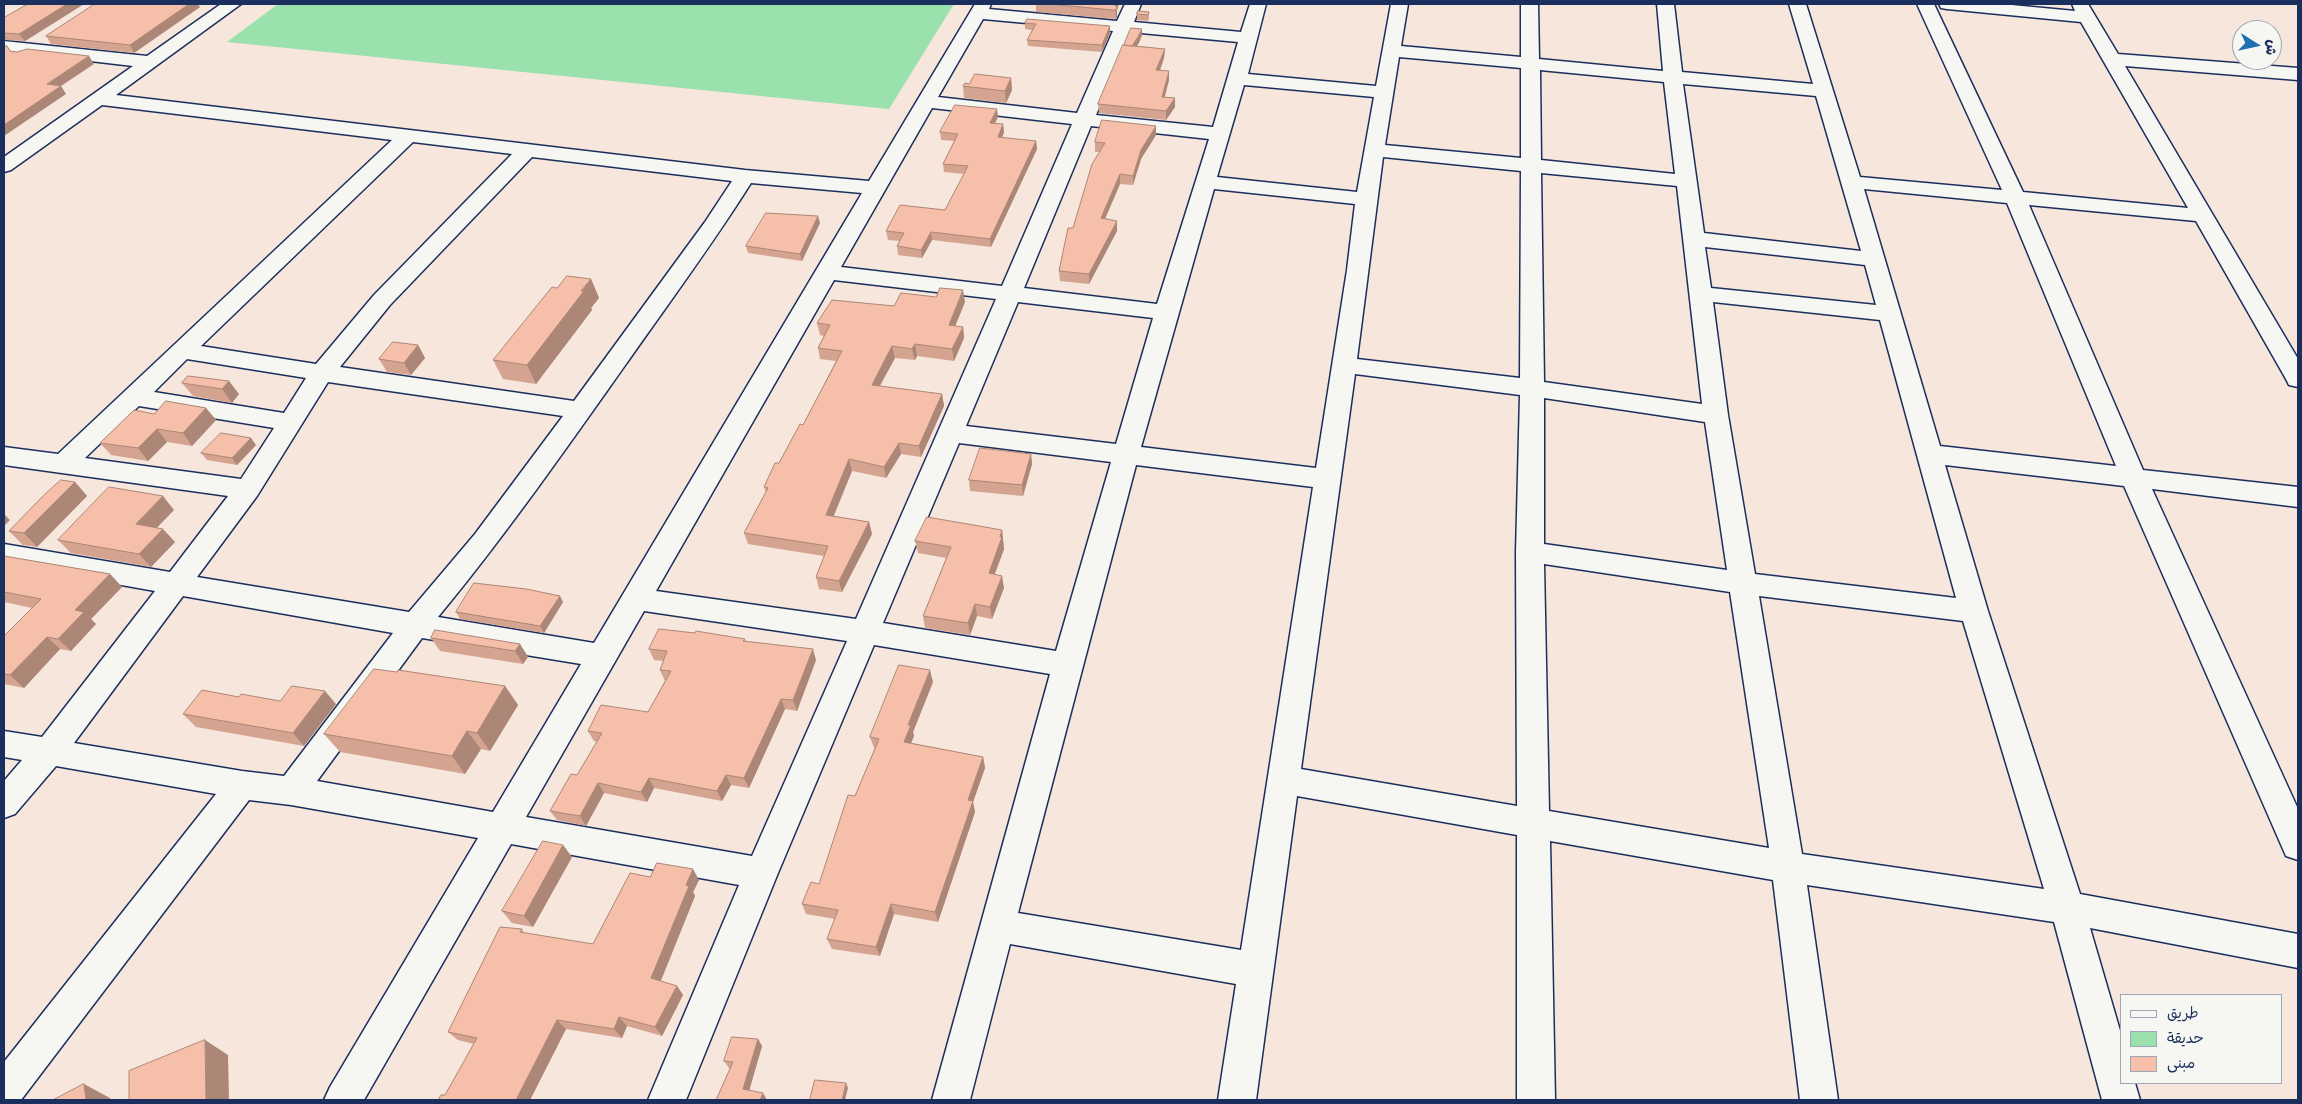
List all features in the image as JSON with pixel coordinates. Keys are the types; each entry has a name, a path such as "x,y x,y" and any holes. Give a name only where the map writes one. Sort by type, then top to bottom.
{"street":[{"path":"4,166 232,4"},
{"path":"951,1100 1067,666 1166,312 1238,79 1258,4"},
{"path":"1237,1100 1326,479 1358,270 1366,199 1399,4"},
{"path":"1530,4 1532,388 1530,552 1536,1100"},
{"path":"1666,4 1673,77 1716,414 1788,867 1819,1100"},
{"path":"1798,4 1874,259 1974,611 2066,908 2121,1100"},
{"path":"1926,4 2016,199 2134,478 2298,845"},
{"path":"1947,4 2084,10 2296,373"},
{"path":"343,1100 981,8 1128,15 1248,38"},
{"path":"667,1100 761,873 951,433 1128,15"},
{"path":"4,65 52,34"},
{"path":"4,46 150,62"},
{"path":"1392,51 1824,91"},
{"path":"2112,59 2298,74"},
{"path":"1238,79 1384,92"},
{"path":"99,98 746,176 877,188"},
{"path":"927,102 1220,134"},
{"path":"68,473 134,397 408,136"},
{"path":"4,804 50,751 177,585 248,488 322,373 382,300 527,150"},
{"path":"1374,150 1687,181"},
{"path":"291,791 415,625 485,541 714,224 746,176"},
{"path":"1205,182 1366,199"},
{"path":"1851,182 2205,216"},
{"path":"1695,240 1874,259"},
{"path":"828,272 1166,312"},
{"path":"1701,294 1889,314"},
{"path":"183,351 580,410"},
{"path":"1344,365 1532,388 1716,414"},
{"path":"134,397 289,422"},
{"path":"951,433 1128,453 1326,479"},
{"path":"1930,454 2298,497"},
{"path":"4,456 68,473 128,473 248,488"},
{"path":"108,493 128,473"},
{"path":"44,560 63,540"},
{"path":"8,543 44,560 177,585 603,656"},
{"path":"1530,552 1743,583 1974,611"},
{"path":"635,599 865,632 1067,666"},
{"path":"4,744 242,785 291,791 761,873"},
{"path":"1283,780 1788,867 2066,908 2298,950"},
{"path":"4,1092 242,785"},
{"path":"998,926 1256,970"}],"green space":[{"path":"278,4 954,4 889,109 227,42"}],"building":[{"path":"28,4 67,4 19,34 4,33 4,18"},
{"path":"95,4 189,4 130,45 46,36"},
{"path":"1050,4 1116,4 1115,6 1117,6 1116,10"},
{"path":"1138,11 1149,12 1148,15 1137,14"},
{"path":"1027,19 1110,26 1102,45 1027,40 1036,24 1025,23"},
{"path":"1131,28 1142,29 1132,46 1124,45"},
{"path":"1123,45 1165,49 1156,70 1169,71 1162,97 1175,98 1166,111 1098,104"},
{"path":"4,46 7,46 10,51 17,52 27,49 89,56 47,84 61,86 4,125"},
{"path":"975,74 1011,78 1005,91 963,86 965,83 969,84"},
{"path":"955,105 997,109 990,123 1003,124 998,137 1036,141 990,239 931,232 921,250 897,246 904,233 886,231 900,205 945,210 968,166 943,164 958,134 940,132"},
{"path":"1102,120 1156,126 1141,150 1133,176 1120,174 1101,218 1117,221 1089,274 1059,271 1068,228 1073,228 1092,164 1105,143 1095,142"},
{"path":"766,213 818,216 800,254 746,246"},
{"path":"567,276 591,279 581,291 584,291 527,365 493,360 552,287 557,288"},
{"path":"940,288 963,290 949,325 963,327 952,349 915,344 912,349 892,346 872,385 942,394 919,446 899,443 884,467 849,459 826,515 869,522 839,581 816,577 828,546 744,533 768,488 764,487 775,463 779,463 800,424 803,425 842,351 818,348 830,325 817,323 832,300 894,306 901,293 936,297"},
{"path":"393,342 418,345 404,363 379,359"},
{"path":"188,376 229,381 222,389 182,383"},
{"path":"166,401 206,408 183,433 157,429 138,448 100,443 134,410 154,414"},
{"path":"221,433 251,438 232,458 201,453"},
{"path":"980,448 1031,454 1022,485 969,480"},
{"path":"61,480 75,482 24,533 9,531 43,496"},
{"path":"109,487 163,496 136,524 163,529 139,554 58,540"},
{"path":"927,517 1002,530 1000,537 1002,537 989,573 1002,576 990,607 975,604 968,623 923,616 951,547 915,541"},
{"path":"4,556 110,574 75,610 84,612 58,639 47,637 10,675 4,674 4,636 41,599 4,592"},
{"path":"474,583 526,589 560,596 540,626 456,612"},
{"path":"659,629 695,633 696,631 745,639 743,641 813,649 793,700 781,699 744,778 726,775 717,791 649,778 641,792 598,783 580,816 550,811 571,774 577,775 602,733 588,731 601,705 648,712 671,671 660,670 667,651 649,649"},
{"path":"435,630 520,644 515,651 431,638"},
{"path":"899,665 930,670 908,725 911,725 904,742 983,757 968,800 973,801 935,912 891,904 876,947 827,939 838,910 802,904 811,882 819,884 848,795 855,796 879,739 870,737"},
{"path":"374,669 397,672 398,670 505,686 477,733 467,731 452,756 324,734"},
{"path":"292,686 325,691 293,733 183,714 202,690 239,697 241,694 280,701"},
{"path":"543,841 563,845 524,916 502,911"},
{"path":"657,863 693,869 686,885 689,886 651,978 677,986 655,1027 619,1017 614,1029 557,1020 516,1100 438,1100 441,1095 445,1095 477,1038 448,1032 500,927 522,929 520,932 593,944 630,873 650,877"},
{"path":"732,1037 758,1039 743,1089 763,1093 760,1100 716,1100 733,1062 724,1061"},
{"path":"205,1040 206,1100 129,1100 129,1071"},
{"path":"815,1080 846,1083 842,1100 810,1100"},
{"path":"84,1084 86,1100 53,1100"}]}
